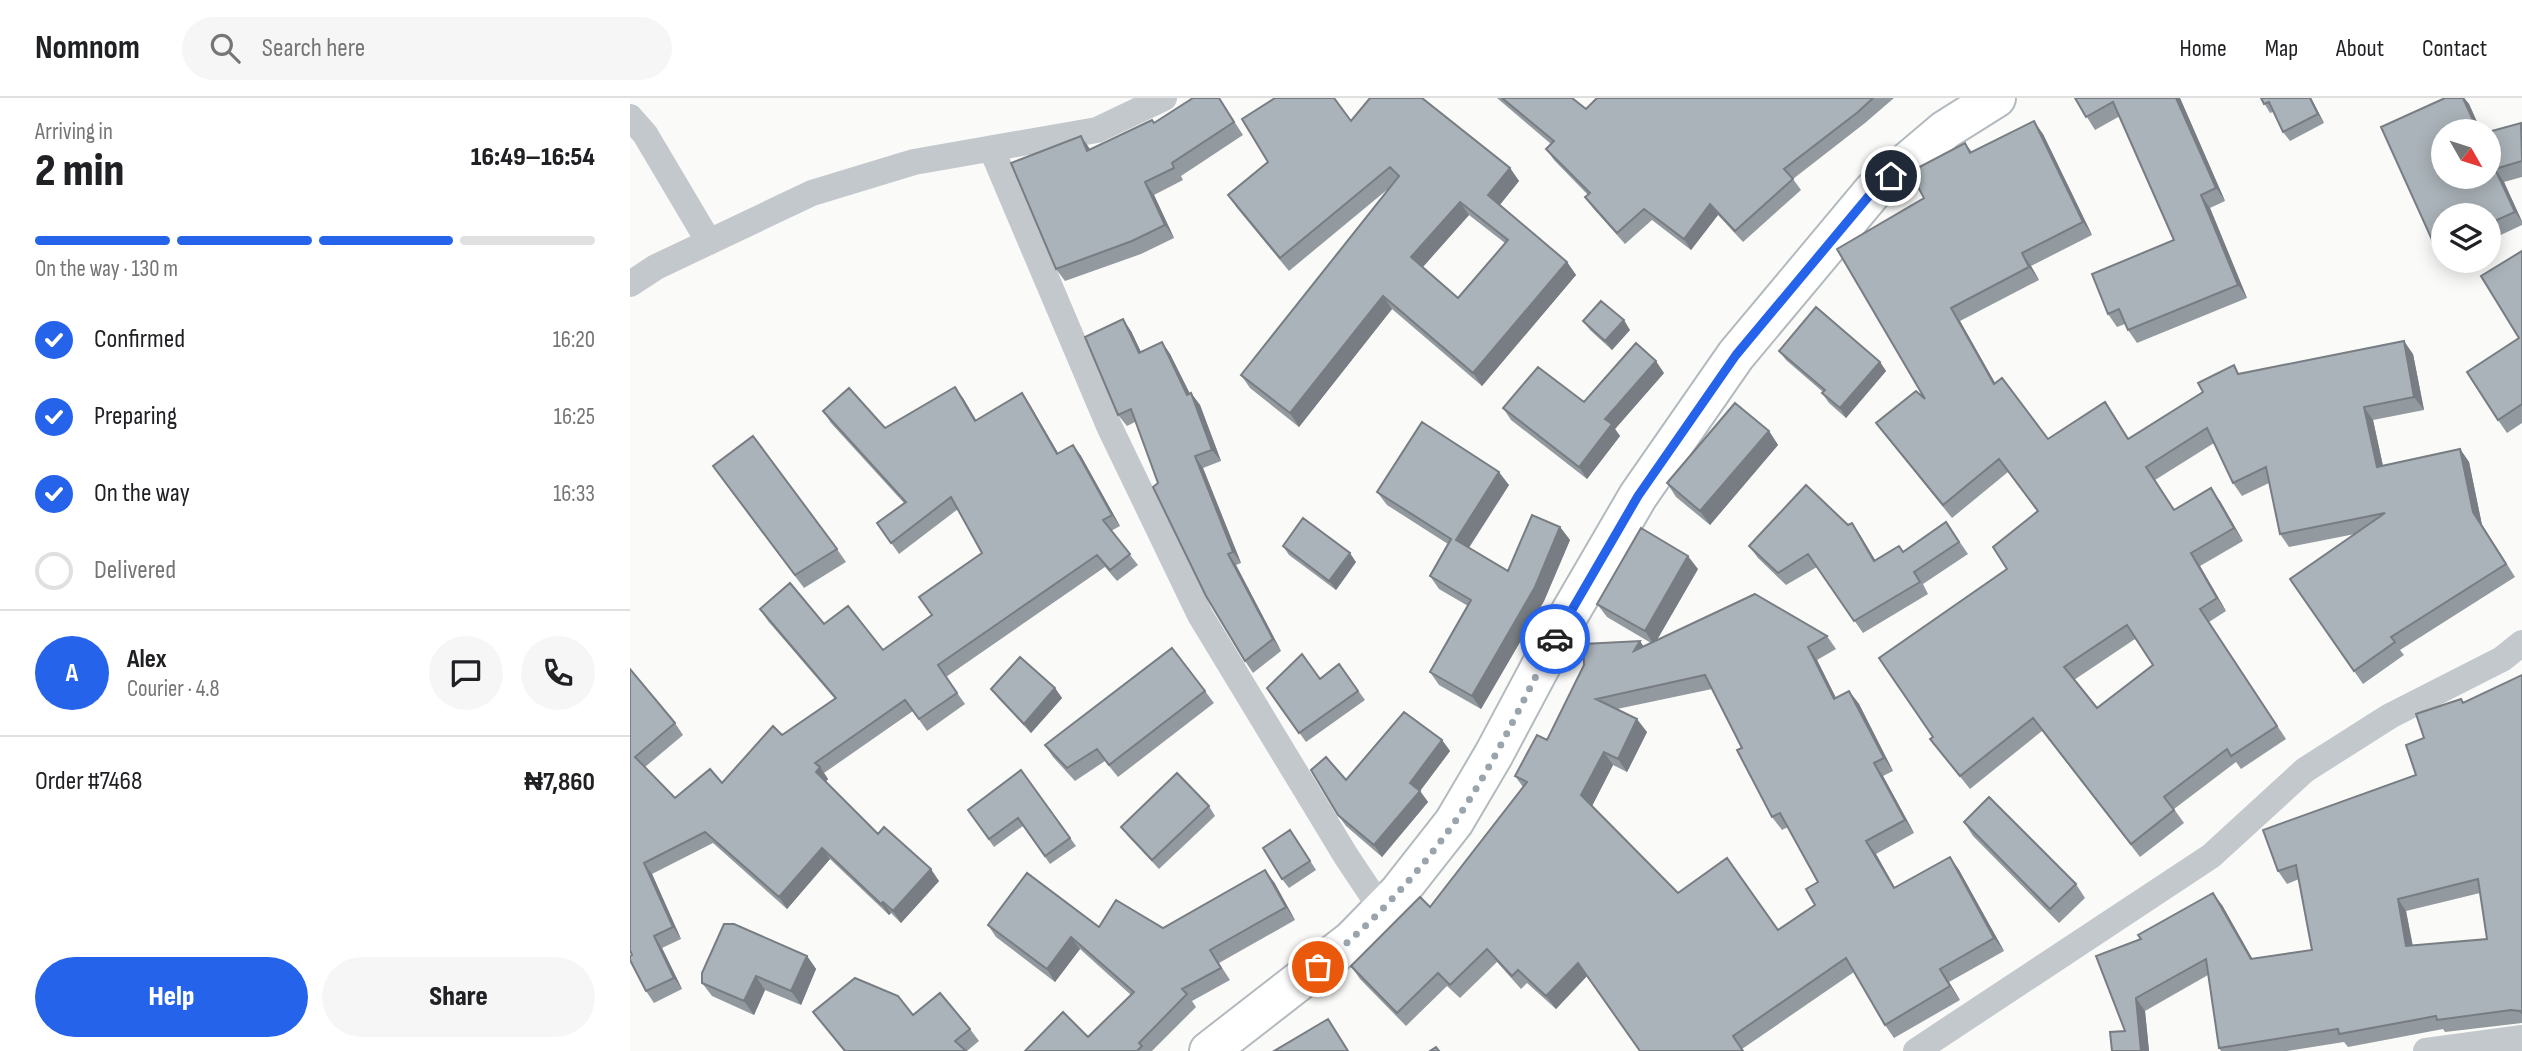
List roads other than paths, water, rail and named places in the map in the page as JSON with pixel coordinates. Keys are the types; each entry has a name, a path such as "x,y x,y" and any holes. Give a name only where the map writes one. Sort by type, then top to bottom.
{"street":[{"path":"630,284 656,267 812,193 914,162 1097,130 1164,98"},
{"path":"1209,1051 1352,940 1399,892 1454,822 1638,496 1736,355 1873,191 1945,130 1996,98"},
{"path":"630,117 645,134 709,242"},
{"path":"992,150 1109,426 1200,615 1332,834 1382,910"},
{"path":"1916,1051 2211,856 2305,770 2390,716 2502,659 2522,643"},
{"path":"2426,1051 2522,1038"}]}
